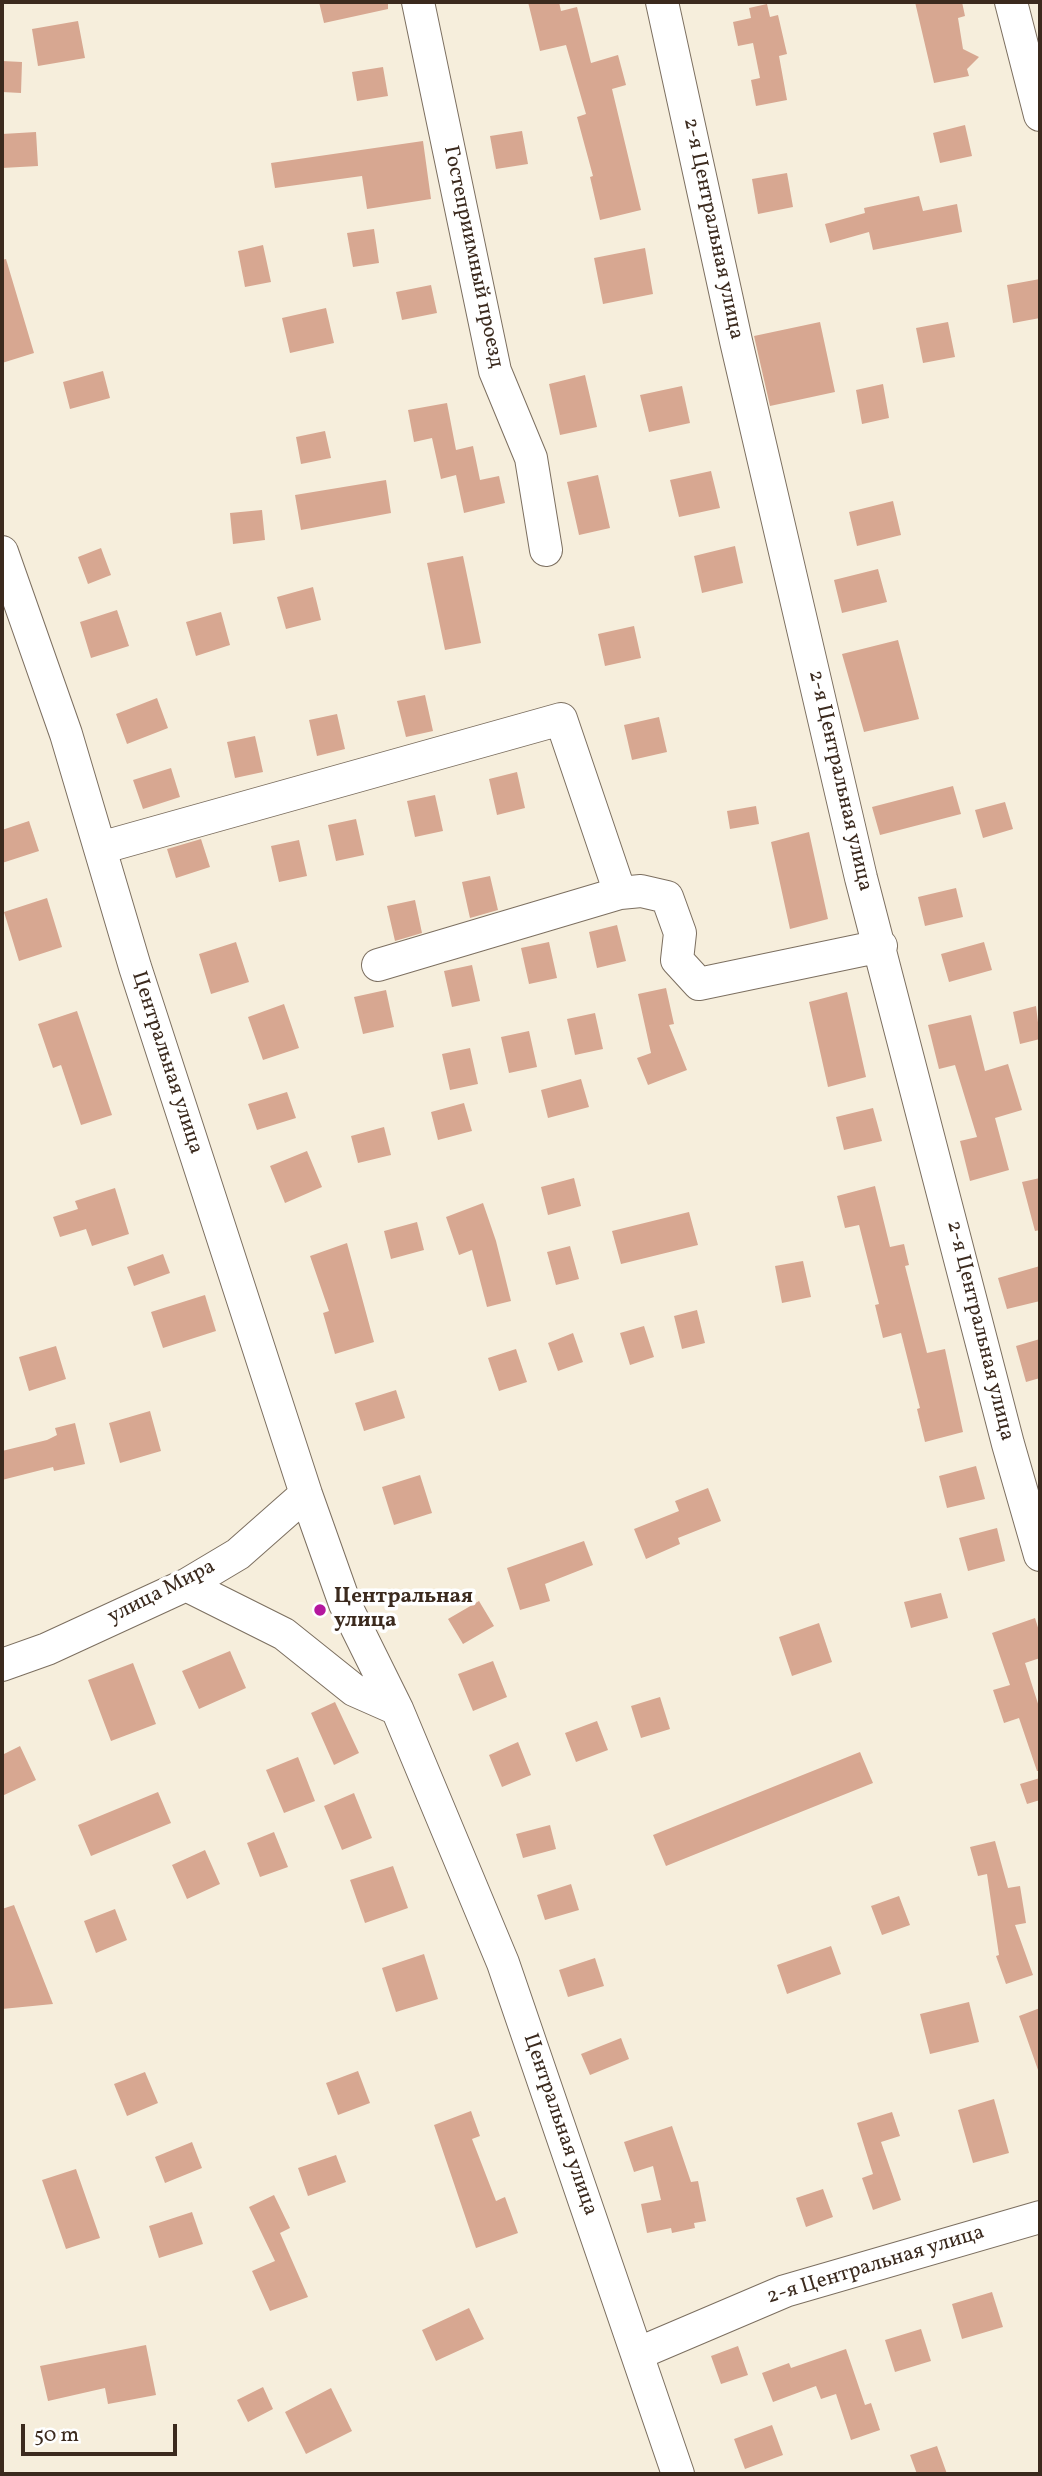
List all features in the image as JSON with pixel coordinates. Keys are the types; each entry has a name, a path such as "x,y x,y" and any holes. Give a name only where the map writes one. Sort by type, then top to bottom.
{"street":[{"name":"Гостеприимный проезд","path":"418,2 495,371 531,458 546,550"},
{"name":"2-я Центральная улица","path":"662,2 736,341 861,878 1040,1555"},
{"path":"1011,2 1040,115"},
{"name":"Центральная улица","path":"2,552 66,734 135,967 306,1494 345,1604 397,1709 503,1963 678,2474"},
{"path":"100,848 561,719 620,893"},
{"path":"378,965 620,893 641,891 667,897 680,933 677,960 699,984 881,946"},
{"name":"улица Мира","path":"2,1665 47,1648 186,1585 238,1554 306,1494"},
{"path":"186,1585 284,1634 354,1690 397,1709"},
{"name":"2-я Центральная улица","path":"637,2354 785,2291 1040,2217"}],"building":[{"path":"319,2 388,2 388,9 324,23"},
{"path":"528,2 559,2 561,11 577,7 591,63 618,55 626,85 612,89 641,210 600,220 590,177 593,176 577,117 586,114 566,45 540,51"},
{"path":"915,2 962,2 965,16 958,18 963,49 979,57 967,69 969,76 934,83"},
{"path":"767,4 770,17 778,15 787,54 779,56 787,100 756,106 751,80 760,78 753,43 738,46 733,22 751,18 749,8"},
{"path":"78,21 85,58 38,66 32,29"},
{"path":"2,61 22,62 21,93 2,92"},
{"path":"383,67 388,96 357,101 352,72"},
{"path":"965,125 972,156 940,163 933,133"},
{"path":"522,131 528,164 496,169 490,136"},
{"path":"36,132 38,166 2,168 2,134"},
{"path":"423,141 431,199 367,209 362,176 275,188 271,163"},
{"path":"787,173 793,207 758,214 752,179"},
{"path":"919,196 923,211 957,204 962,232 873,250 869,232 830,243 825,224 865,213 864,208"},
{"path":"374,229 379,263 353,267 347,233"},
{"path":"263,245 271,282 245,287 238,251"},
{"path":"645,248 653,294 603,304 594,258"},
{"path":"6,259 34,353 2,363 2,260"},
{"path":"1040,279 1040,318 1013,323 1007,285"},
{"path":"431,285 437,313 402,320 396,292"},
{"path":"326,308 334,343 290,353 282,318"},
{"path":"820,322 835,392 770,406 754,336"},
{"path":"948,322 955,357 923,363 916,328"},
{"path":"103,371 110,398 70,409 63,382"},
{"path":"585,375 597,427 560,435 549,384"},
{"path":"883,384 889,418 862,424 856,390"},
{"path":"682,386 690,423 649,432 640,395"},
{"path":"447,403 456,450 473,446 480,480 499,476 505,503 464,513 456,475 441,479 432,438 414,442 408,410"},
{"path":"325,431 331,458 301,464 296,437"},
{"path":"711,471 720,508 679,517 670,480"},
{"path":"598,475 610,528 579,535 567,482"},
{"path":"386,480 391,513 301,530 295,495"},
{"path":"893,501 901,535 857,546 849,512"},
{"path":"262,510 265,540 233,544 230,513"},
{"path":"735,546 743,583 702,593 694,556"},
{"path":"101,548 111,575 88,584 78,557"},
{"path":"463,556 481,643 445,650 427,563"},
{"path":"878,569 887,602 842,613 834,580"},
{"path":"313,587 321,620 286,629 277,597"},
{"path":"117,610 129,646 91,658 80,622"},
{"path":"221,612 230,645 196,656 186,622"},
{"path":"634,626 641,658 605,666 598,634"},
{"path":"898,640 919,719 864,732 842,654"},
{"path":"425,695 433,731 406,737 397,701"},
{"path":"157,698 168,728 127,744 116,714"},
{"path":"337,714 345,749 317,756 309,720"},
{"path":"659,717 667,752 632,760 624,725"},
{"path":"255,736 263,772 235,778 227,742"},
{"path":"171,768 180,797 143,809 133,780"},
{"path":"517,772 525,808 497,815 489,779"},
{"path":"953,786 961,814 880,835 872,807"},
{"path":"435,795 443,831 415,837 407,801"},
{"path":"1005,802 1013,829 983,838 975,810"},
{"path":"756,806 759,824 730,829 727,811"},
{"path":"356,819 364,855 336,861 328,825"},
{"path":"29,821 39,851 2,863 2,830"},
{"path":"809,832 828,919 790,929 771,842"},
{"path":"201,839 210,867 176,878 167,849"},
{"path":"299,840 307,876 279,882 271,846"},
{"path":"490,876 498,910 470,918 462,882"},
{"path":"956,888 963,917 925,926 918,897"},
{"path":"47,898 62,947 19,961 4,912"},
{"path":"415,900 422,933 395,941 387,906"},
{"path":"617,925 626,961 597,968 589,932"},
{"path":"236,942 249,982 211,994 199,954"},
{"path":"549,942 557,978 529,984 521,948"},
{"path":"984,942 992,970 949,982 941,954"},
{"path":"472,965 480,1001 452,1007 444,971"},
{"path":"666,988 674,1024 669,1025 687,1070 648,1085 637,1058 651,1053 638,994"},
{"path":"386,990 394,1027 363,1034 354,997"},
{"path":"847,992 866,1077 828,1087 809,1002"},
{"path":"284,1004 299,1048 263,1060 248,1017"},
{"path":"1036,1006 1040,1039 1020,1044 1013,1012"},
{"path":"77,1011 112,1115 81,1125 61,1065 53,1068 38,1024"},
{"path":"595,1013 603,1049 575,1055 567,1019"},
{"path":"971,1015 985,1071 1008,1064 1022,1110 995,1118 1009,1170 970,1181 960,1141 977,1137 955,1065 939,1069 928,1025"},
{"path":"529,1031 537,1067 509,1073 501,1037"},
{"path":"470,1048 478,1084 450,1090 442,1054"},
{"path":"581,1079 589,1107 548,1118 541,1090"},
{"path":"287,1092 296,1118 257,1130 248,1104"},
{"path":"464,1103 472,1131 438,1140 431,1112"},
{"path":"873,1108 882,1141 844,1150 836,1117"},
{"path":"384,1127 391,1155 358,1163 351,1136"},
{"path":"307,1151 322,1187 285,1203 270,1166"},
{"path":"574,1178 581,1206 548,1215 541,1187"},
{"path":"1040,1178 1040,1230 1035,1231 1022,1182"},
{"path":"875,1186 890,1247 904,1244 909,1265 905,1266 927,1353 945,1349 963,1432 925,1442 917,1409 920,1408 901,1333 883,1338 875,1305 879,1304 859,1225 845,1228 837,1196"},
{"path":"115,1188 129,1234 92,1246 86,1229 60,1237 53,1217 78,1209 75,1201"},
{"path":"483,1203 511,1301 487,1307 472,1250 459,1255 446,1217"},
{"path":"689,1212 698,1245 621,1264 612,1231"},
{"path":"417,1222 424,1250 391,1259 384,1231"},
{"path":"347,1243 374,1342 335,1354 323,1313 329,1311 310,1256"},
{"path":"570,1246 579,1279 556,1285 547,1252"},
{"path":"163,1254 170,1273 134,1286 127,1267"},
{"path":"803,1261 811,1297 782,1303 775,1266"},
{"path":"1040,1266 1040,1301 1007,1309 998,1278"},
{"path":"205,1295 216,1331 163,1348 151,1312"},
{"path":"697,1310 705,1343 682,1349 674,1316"},
{"path":"644,1326 654,1357 630,1365 620,1333"},
{"path":"573,1333 583,1362 558,1371 548,1343"},
{"path":"1040,1339 1040,1378 1026,1382 1016,1346"},
{"path":"56,1346 66,1379 29,1391 19,1357"},
{"path":"516,1349 527,1382 499,1391 488,1358"},
{"path":"396,1390 405,1418 364,1431 355,1403"},
{"path":"150,1411 161,1451 120,1463 109,1423"},
{"path":"75,1423 85,1464 54,1471 53,1467 2,1480 2,1451 47,1440 57,1435 55,1428"},
{"path":"976,1466 985,1499 947,1508 939,1476"},
{"path":"420,1475 432,1513 394,1525 382,1487"},
{"path":"708,1488 721,1521 678,1538 680,1544 646,1559 634,1529 679,1511 675,1501"},
{"path":"997,1528 1005,1561 968,1571 959,1538"},
{"path":"584,1541 593,1565 545,1584 550,1601 520,1610 507,1568"},
{"path":"941,1593 948,1618 911,1628 904,1602"},
{"path":"479,1601 494,1626 463,1644 448,1619"},
{"path":"1035,1618 1040,1634 1040,1658 1025,1663 1040,1710 1040,1771 1037,1771 1019,1718 1004,1723 993,1690 1010,1685 992,1633"},
{"path":"819,1623 832,1662 792,1676 779,1637"},
{"path":"230,1651 246,1688 199,1709 182,1671"},
{"path":"493,1661 507,1697 473,1711 458,1674"},
{"path":"133,1663 156,1724 111,1741 88,1680"},
{"path":"660,1697 670,1729 641,1738 631,1706"},
{"path":"335,1702 359,1753 334,1765 311,1713"},
{"path":"597,1721 608,1750 576,1762 565,1733"},
{"path":"518,1742 531,1775 502,1787 489,1755"},
{"path":"20,1746 36,1780 2,1796 2,1755"},
{"path":"860,1752 873,1783 666,1866 653,1835"},
{"path":"298,1757 315,1801 284,1813 266,1770"},
{"path":"1040,1778 1040,1800 1027,1804 1020,1784"},
{"path":"158,1792 171,1823 91,1856 78,1825"},
{"path":"354,1793 372,1838 342,1850 324,1806"},
{"path":"550,1825 556,1849 523,1858 516,1834"},
{"path":"274,1832 288,1867 260,1877 247,1843"},
{"path":"995,1841 1008,1888 1020,1886 1026,1923 1015,1925 1033,1975 1006,1984 996,1956 999,1955 987,1874 978,1876 970,1847"},
{"path":"205,1850 220,1884 187,1899 172,1865"},
{"path":"393,1866 408,1908 365,1923 350,1880"},
{"path":"571,1884 579,1910 545,1920 537,1895"},
{"path":"899,1896 910,1925 882,1935 871,1906"},
{"path":"14,1905 53,2004 2,2009 2,1909"},
{"path":"115,1909 127,1940 96,1953 84,1921"},
{"path":"831,1946 841,1974 787,1994 777,1965"},
{"path":"424,1954 438,1999 396,2012 382,1968"},
{"path":"595,1958 604,1986 568,1997 559,1970"},
{"path":"969,2002 979,2042 930,2054 920,2014"},
{"path":"1040,2008 1040,2070 1038,2070 1019,2016"},
{"path":"621,2038 629,2059 590,2075 581,2054"},
{"path":"358,2071 370,2103 338,2115 326,2083"},
{"path":"145,2072 158,2103 127,2116 114,2084"},
{"path":"994,2099 1009,2153 973,2163 958,2110"},
{"path":"471,2111 480,2136 472,2139 496,2201 505,2197 518,2233 476,2248 434,2125"},
{"path":"892,2112 900,2136 881,2142 901,2200 873,2210 862,2178 873,2174 857,2123"},
{"path":"672,2126 691,2182 698,2181 706,2221 694,2223 695,2228 672,2233 671,2228 647,2233 641,2204 661,2200 653,2166 634,2172 624,2142"},
{"path":"192,2142 202,2168 165,2183 155,2157"},
{"path":"336,2155 346,2182 308,2196 298,2168"},
{"path":"76,2169 100,2238 66,2249 42,2180"},
{"path":"823,2189 833,2217 806,2227 796,2198"},
{"path":"274,2195 290,2228 280,2233 308,2297 270,2311 252,2271 275,2261 249,2207"},
{"path":"192,2212 203,2244 159,2258 149,2226"},
{"path":"992,2292 1003,2327 962,2339 952,2304"},
{"path":"469,2308 484,2339 436,2361 422,2330"},
{"path":"921,2329 931,2361 895,2372 885,2340"},
{"path":"146,2345 156,2395 108,2404 105,2388 48,2401 40,2366"},
{"path":"738,2346 748,2375 721,2384 711,2356"},
{"path":"846,2349 865,2405 871,2403 880,2430 851,2440 836,2394 821,2399 816,2386 773,2402 762,2373 789,2363 791,2368"},
{"path":"263,2387 273,2409 248,2422 237,2400"},
{"path":"331,2388 352,2431 306,2454 285,2412"},
{"path":"772,2425 783,2455 745,2469 734,2439"},
{"path":"937,2446 947,2474 917,2474 910,2455"}],"place":[{"name":"Центральная улица","path":"320,1610"}]}
